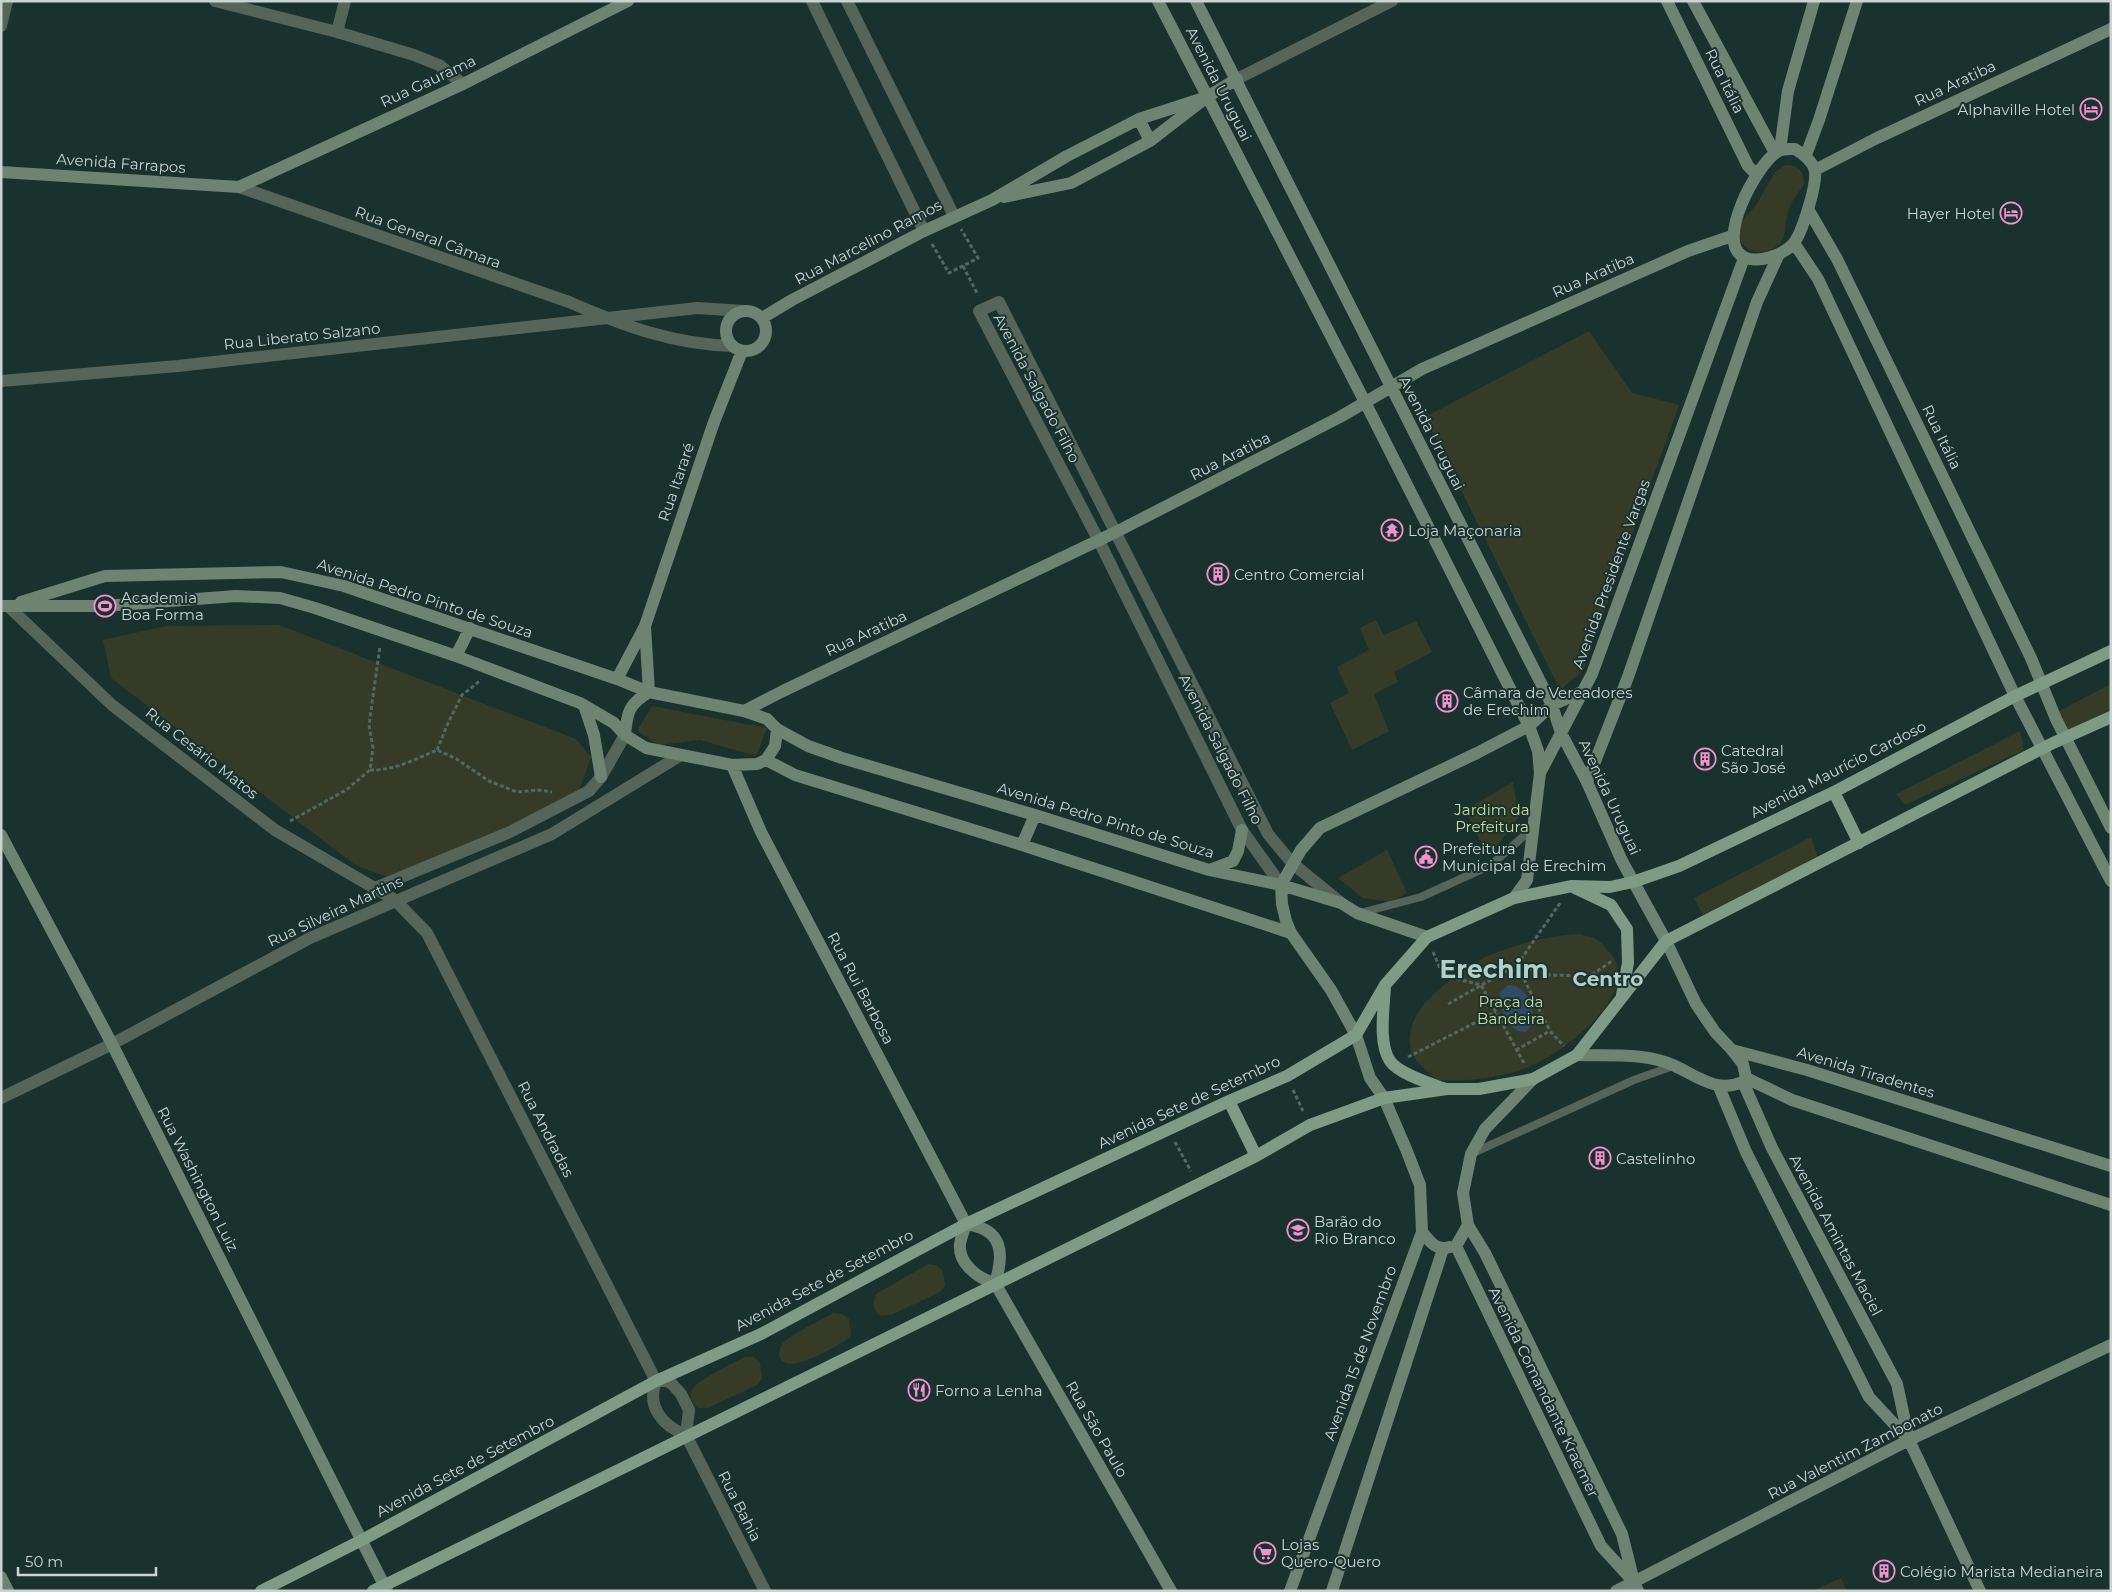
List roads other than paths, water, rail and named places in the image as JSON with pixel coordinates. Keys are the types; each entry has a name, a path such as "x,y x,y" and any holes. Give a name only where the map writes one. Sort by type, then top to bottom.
{"main road":[{"name":"Rua Gaurama","path":"239,187 463,84 628,1"},
{"name":"Avenida Uruguai","path":"1158,1 1365,402 1529,726 1538,750 1540,773"},
{"name":"Avenida Uruguai","path":"1196,1 1552,705 1561,733 1587,782 1633,882 1666,941"},
{"name":"Rua Itália","path":"1667,1 1748,166 1756,174"},
{"name":"Rua Itália","path":"1693,1 1777,151"},
{"path":"1777,151 1795,149 1806,156 1815,170 1814,187 1808,209 1794,244 1778,256 1763,259 1744,258 1735,249 1732,236 1738,214 1756,174 1777,151 1788,91 1814,1"},
{"path":"1806,156 1857,1"},
{"name":"Rua Aratiba","path":"1815,170 1875,139 2111,29"},
{"name":"Rua Marcelino Ramos","path":"992,200 1071,183 1150,141 1207,97 1236,79"},
{"name":"Rua Marcelino Ramos","path":"762,318 792,300 924,231 992,200 1067,156 1139,119 1207,97"},
{"path":"1139,119 1150,141"},
{"name":"Avenida Farrapos","path":"1,172 239,187"},
{"name":"Rua Itália","path":"1808,209 1837,259 2111,828"},
{"name":"Rua Aratiba","path":"744,712 783,691 1099,541 1340,417 1422,369 1679,255 1732,236"},
{"path":"1794,244 1818,280 2042,750 2111,881"},
{"path":"1587,782 1628,677 1757,302 1778,256"},
{"name":"Avenida Presidente Vargas","path":"1514,898 1527,880 1540,773 1592,674 1744,258"},
{"path":"750,311 762,318 767,331 763,343 753,350 738,348 729,341 727,328 732,317 750,311"},
{"name":"Rua Itararé","path":"617,679 645,626 738,348"},
{"name":"Avenida Pedro Pinto de Souza","path":"5,606 105,576 281,572 344,586 617,679 649,692 744,712 767,719 777,729 808,746 842,758 1035,815 1209,870 1281,886 1341,903 1357,913 1427,937"},
{"path":"5,606 105,606 236,596 280,598 382,630 456,656 584,705 614,722 625,735 646,748 732,765 751,765 766,760 775,746 777,729"},
{"name":"Rua Itararé","path":"645,626 649,692"},
{"path":"456,656 470,628"},
{"name":"Avenida Maurício Cardoso","path":"1572,886 1610,887 1633,882 1678,866 1834,792 2042,682 2111,651"},
{"path":"1281,886 1292,863 1320,828 1477,754 1529,726 1552,705 1584,691"},
{"path":"625,735 627,715 636,700 649,692"},
{"path":"584,705 594,735 601,777"},
{"path":"382,1589 686,1435 1256,1156 1310,1125 1384,1098 1447,1089 1479,1089 1533,1079 1577,1055 1666,941 2066,737 2111,717"},
{"path":"766,760 794,775 1022,845 1291,933 1331,990 1356,1035"},
{"name":"Rua Rui Barbosa","path":"732,765 761,832 966,1224"},
{"path":"1834,792 1860,843"},
{"path":"1022,845 1035,815"},
{"path":"1209,870 1233,862 1238,851 1242,830"},
{"name":"Rua Washington Luiz","path":"1,835 112,1044 362,1540 382,1589"},
{"name":"Avenida Salgado Filho","path":"1281,886 1284,913 1291,933"},
{"path":"1447,1089 1424,1081 1400,1069 1390,1061 1382,1036 1385,985 1427,937 1514,898 1572,886 1611,905 1627,929 1628,963 1622,998"},
{"path":"1666,941 1696,1004 1715,1032 1732,1050"},
{"name":"Avenida Sete de Setembro","path":"261,1591 362,1540 656,1381 761,1334 966,1224 1229,1101 1287,1076 1356,1035 1385,985"},
{"name":"Avenida 15 de Novembro","path":"1290,1591 1422,1232 1420,1185 1384,1098 1370,1078 1356,1035"},
{"name":"Avenida Amintas Maciel","path":"1732,1050 1743,1064 1745,1080 1772,1148 1897,1384 1909,1440 1980,1591"},
{"name":"Avenida Tiradentes","path":"1732,1050 1816,1073 2111,1166"},
{"path":"1577,1055 1653,1058 1675,1066 1696,1079 1719,1087 1734,1086 1745,1080 1792,1100 2111,1205"},
{"path":"1422,1232 1432,1245 1443,1249 1456,1246 1468,1225 1463,1193 1471,1154 1486,1129 1533,1079"},
{"name":"Avenida Amintas Maciel","path":"1719,1087 1746,1152 1869,1398 1909,1440"},
{"path":"1229,1101 1256,1156"},
{"path":"966,1224 981,1226 993,1234 1000,1253 1000,1266 995,1283 977,1275 962,1260 960,1245 966,1224"},
{"name":"Avenida Comandante Kraemer","path":"1468,1225 1485,1253 1622,1534 1636,1586"},
{"name":"Avenida Comandante Kraemer","path":"1456,1246 1601,1546 1636,1586"},
{"path":"1331,1589 1443,1249"},
{"name":"Rua São Paulo","path":"995,1283 1171,1591"},
{"name":"Rua Valentim Zambonato","path":"1616,1591 1636,1586 1909,1440 2111,1345"},
{"path":"1296,1572 1300,1591"},
{"path":"1,1578 8,1591"}],"street":[{"path":"1,26 8,1"},
{"path":"215,1 337,32 414,55 439,65 463,84"},
{"path":"337,32 345,1"},
{"path":"812,1 924,231"},
{"path":"847,1 954,216"},
{"name":"Rua Marcelino Ramos","path":"1236,79 1392,1"},
{"name":"Rua General Câmara","path":"239,187 569,302 606,318 669,339 738,348"},
{"name":"Avenida Salgado Filho","path":"1281,886 1242,830 1099,541 979,311 988,306 999,302 1268,834 1292,863 1341,903"},
{"name":"Rua General Câmara","path":"606,318 697,308 744,312"},
{"name":"Rua Liberato Salzano","path":"1,381 178,366 606,318"},
{"name":"Rua Cesário Matos","path":"5,606 112,705 275,830 395,900"},
{"name":"Rua Silveira Martins","path":"375,888 510,832 589,791 601,777 625,735"},
{"name":"Rua Silveira Martins","path":"1,1098 112,1044 310,938 552,834 681,755"},
{"name":"Rua Andradas","path":"395,900 427,933 656,1381"},
{"path":"656,1381 672,1384 681,1394 689,1410 686,1435 674,1430 663,1422 654,1408 653,1389 656,1381"},
{"name":"Rua Bahia","path":"686,1435 765,1591"}],"lane":[{"path":"1357,913 1421,897 1491,865 1534,827"},
{"path":"1471,1154 1634,1080 1675,1066"}],"water":[{"path":"1508,985 1520,988 1531,1005 1533,1024 1526,1032 1513,1028 1505,1018 1500,992"}],"place":[{"name":"Alphaville Hotel","path":"2091,109"},
{"name":"Hayer Hotel","path":"2011,213"},
{"name":"Loja Maçonaria","path":"1392,530"},
{"name":"Centro Comercial","path":"1218,574"},
{"name":"Academia Boa Forma","path":"105,606"},
{"name":"Câmara de Vereadores de Erechim","path":"1447,701"},
{"name":"Catedral São José","path":"1705,759"},
{"name":"Prefeitura Municipal de Erechim","path":"1426,857"},
{"name":"Castelinho","path":"1600,1158"},
{"name":"Barão do Rio Branco","path":"1298,1230"},
{"name":"Forno a Lenha","path":"919,1390"},
{"name":"Lojas Quero-Quero","path":"1265,1553"},
{"name":"Colégio Marista Medianeira","path":"1884,1571"}],"district":[{"name":"Erechim","path":"1494,969"},
{"name":"Centro","path":"1608,979"}],"park label":[{"name":"Jardim da Prefeitura","path":"1492,818"},
{"name":"Praça da Bandeira","path":"1511,1010"}]}
